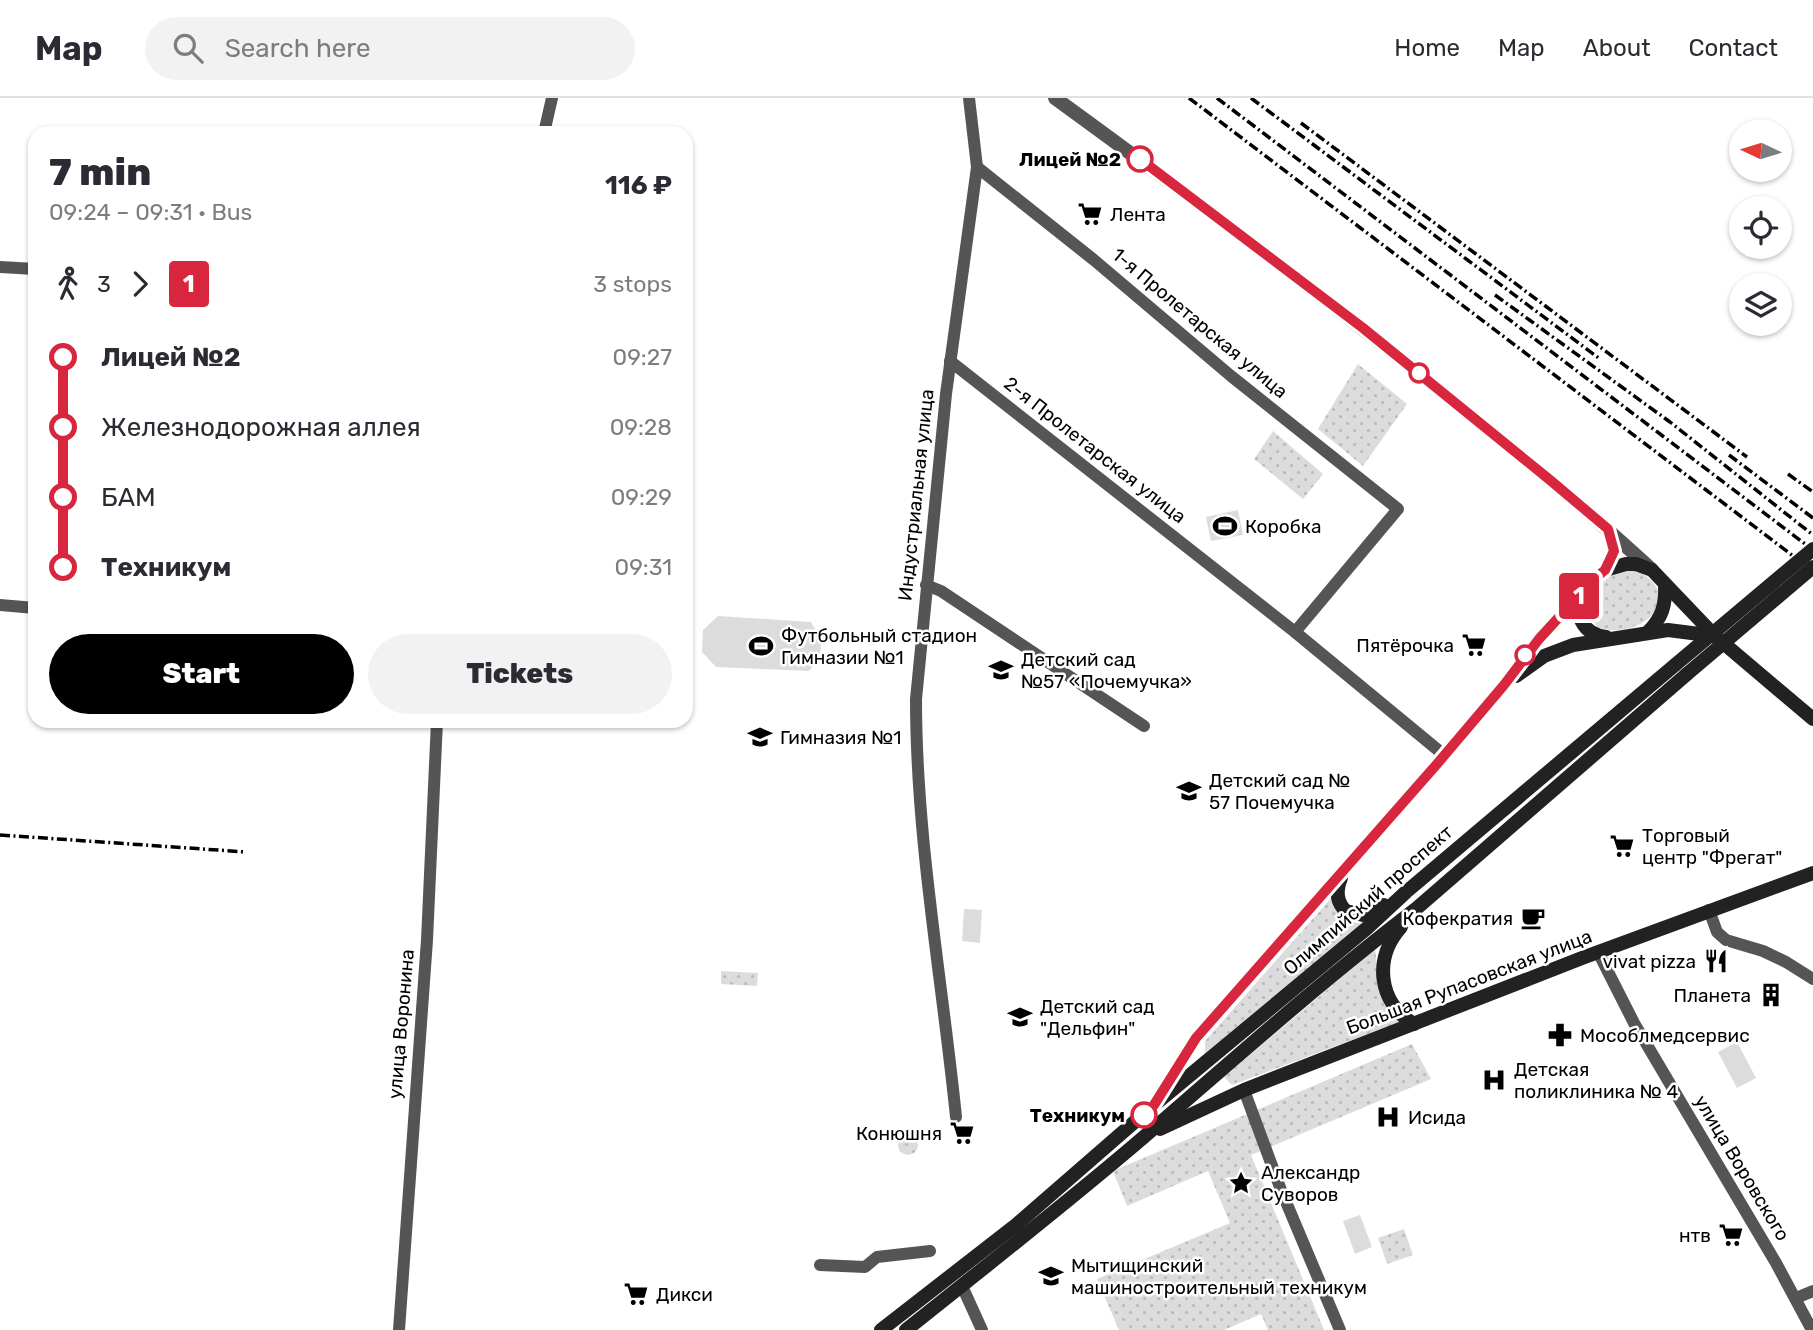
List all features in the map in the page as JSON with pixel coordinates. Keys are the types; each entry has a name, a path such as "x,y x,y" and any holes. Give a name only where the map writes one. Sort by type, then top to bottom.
{"main road":[{"name":"Олимпийский проспект","path":"906,1330 1417,908 1813,549"},
{"path":"1154,1105 1196,1038 1343,873 1504,685 1539,639 1605,570 1636,564 1652,570 1715,636 1813,719"},
{"name":"Олимпийский проспект","path":"881,1330 1016,1225 1154,1105 1366,929 1406,892 1813,567"},
{"path":"1648,632 1663,613 1665,585"},
{"path":"1585,590 1578,605 1583,625 1593,634 1618,638"},
{"path":"1504,685 1535,661 1573,645 1648,632 1678,631 1715,636"},
{"path":"1343,873 1338,885 1339,900 1341,906 1351,913 1370,913 1406,892"},
{"name":"Большая Рупасовская улица","path":"1143,1137 1244,1090 1598,952 1813,873"},
{"path":"1414,1024 1399,1012 1388,995 1384,986 1383,965 1384,952 1393,935 1417,908"}],"street":[{"path":"546,126 552,98"},
{"name":"Индустриальная улица","path":"956,1117 924,845 916,744 916,699 950,361 976,167 970,98"},
{"name":"Индустриальная улица","path":"974,129 980,98"},
{"path":"1055,98 1267,254 1378,340 1608,529 1652,570"},
{"name":"1-я Пролетарская улица","path":"976,167 1398,509 1296,632"},
{"path":"0,267 28,269"},
{"name":"2-я Пролетарская улица","path":"950,361 1296,632 1444,755"},
{"path":"1605,570 1614,551 1608,529"},
{"path":"926,586 941,591 1144,726"},
{"path":"0,605 28,607"},
{"name":"улица Воронина","path":"399,1330 427,940 437,728"},
{"path":"1709,910 1717,932 1726,940 1763,951 1813,979"},
{"name":"улица Воровского","path":"1598,952 1634,1023 1796,1297 1812,1330"},
{"path":"1244,1090 1281,1190 1340,1330"},
{"path":"820,1265 865,1267 877,1257 930,1251"},
{"path":"961,1286 982,1330"},
{"path":"1796,1297 1813,1291"}],"shaded area":[{"path":"1358,364 1407,404 1363,466 1318,429"},
{"path":"1273,431 1323,474 1303,499 1254,459"},
{"name":"Коробка","path":"1238,510 1243,535 1211,541 1206,517"},
{"path":"1633,569 1650,579 1658,591 1659,603 1653,613 1643,622 1629,628 1614,630 1597,627 1588,612 1597,587 1615,573"},
{"name":"Футбольный стадион Гимназии №1","path":"718,616 811,622 821,647 818,658 809,671 716,667 702,652 703,630"},
{"path":"1332,897 1342,916 1362,924 1205,1053 1205,1041"},
{"path":"964,909 982,910 980,943 962,941"},
{"path":"1375,949 1380,992 1402,1021 1232,1085 1224,1077"},
{"path":"721,971 758,973 757,986 721,984"},
{"path":"1737,1042 1756,1078 1737,1088 1718,1052"},
{"path":"1412,1044 1431,1079 1251,1155 1324,1330 1268,1330 1261,1314 1224,1330 1119,1330 1097,1279 1230,1223 1208,1171 1127,1206 1113,1171"},
{"path":"908,1135 915,1138 918,1145 915,1152 908,1155 901,1152 898,1145 901,1138"},
{"path":"1360,1215 1372,1247 1355,1254 1343,1221"},
{"path":"1404,1229 1413,1255 1387,1264 1378,1238"}],"railway":[{"path":"1189,98 1813,571"},
{"path":"1217,98 1813,550"},
{"path":"1251,98 1600,359"},
{"path":"1301,123 1747,457"},
{"path":"1495,295 1670,422 1813,535"},
{"path":"1729,455 1813,518"},
{"path":"1788,474 1813,492"},
{"path":"0,835 246,852"}],"bus line":[{"name":"1","path":"1140,159 1363,328 1608,529 1614,544 1612,558 1605,570 1525,655 1504,685 1437,764 1196,1038 1154,1105 1144,1115"}],"place":[{"name":"Лицей №2","path":"1140,159"},
{"name":"Лента","path":"1090,214"},
{"name":"Коробка","path":"1225,526"},
{"name":"Пятёрочка","path":"1474,645"},
{"name":"Футбольный стадион Гимназии №1","path":"761,646"},
{"name":"Детский сад №57 «Почемучка»","path":"1001,670"},
{"name":"Гимназия №1","path":"760,737"},
{"name":"Детский сад № 57 Почемучка","path":"1189,791"},
{"name":"Торговый центр \"Фрегат\"","path":"1622,846"},
{"name":"Кофекратия","path":"1533,918"},
{"name":"vivat pizza","path":"1716,961"},
{"name":"Планета","path":"1771,995"},
{"name":"Детский сад \"Дельфин\"","path":"1020,1017"},
{"name":"Мособлмедсервис","path":"1560,1035"},
{"name":"Детская поликлиника № 4","path":"1494,1080"},
{"name":"Техникум","path":"1144,1115"},
{"name":"Исида","path":"1388,1117"},
{"name":"Конюшня","path":"962,1133"},
{"name":"Александр Суворов","path":"1241,1183"},
{"name":"нтв","path":"1731,1235"},
{"name":"Мытищинский машиностроительный техникум","path":"1051,1276"},
{"name":"Дикси","path":"636,1294"}]}
